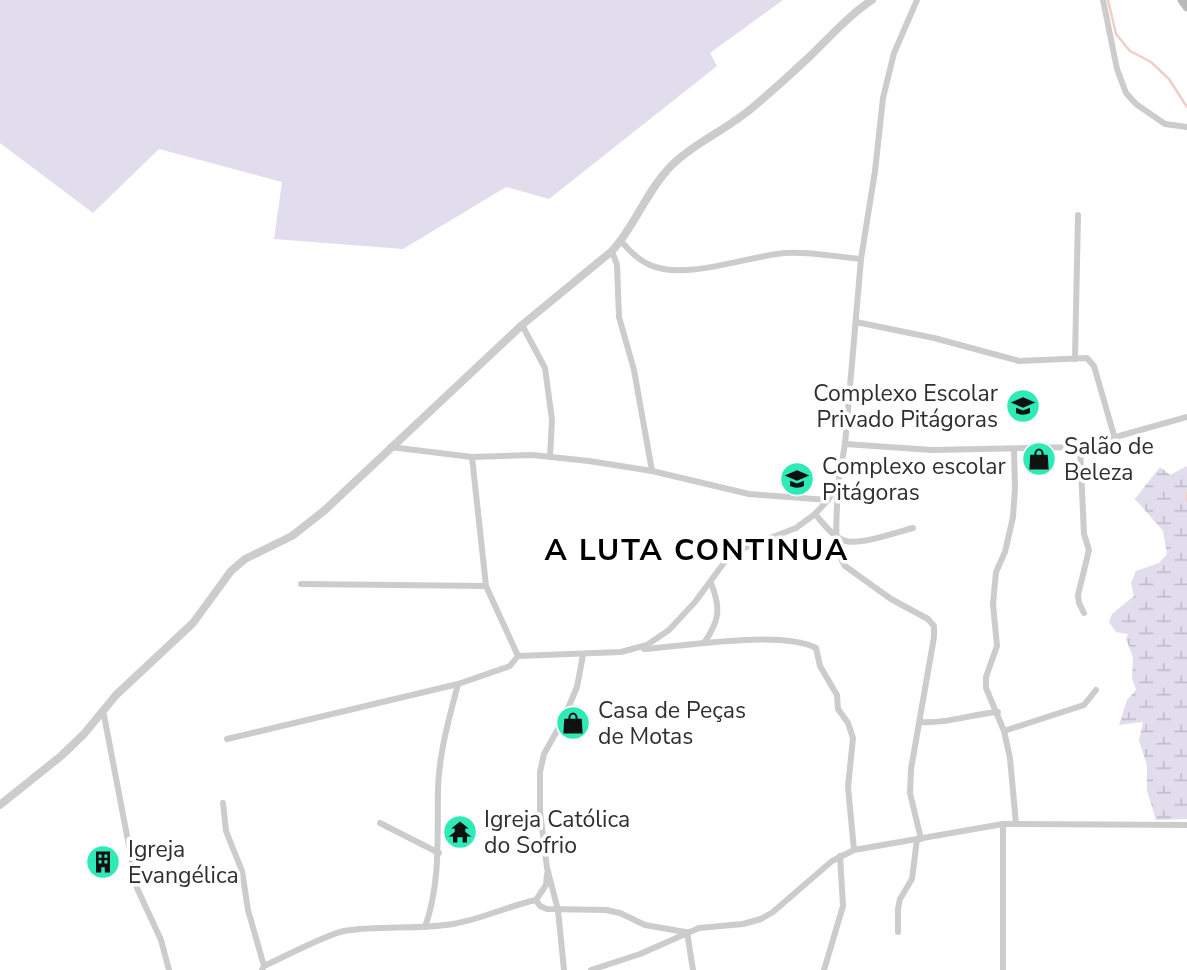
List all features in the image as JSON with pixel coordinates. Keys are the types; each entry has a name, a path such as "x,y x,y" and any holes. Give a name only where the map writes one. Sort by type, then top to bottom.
{"street":[{"path":"0,804 61,756 84,734 116,695 192,623 231,571 245,559 292,536 305,526 522,326 612,251 669,168 689,150 730,126 752,108 844,22 872,0"},
{"path":"898,932 900,899 912,879 919,839 910,793 911,769 934,626 928,619 891,600 845,566 841,560 837,537 838,484 845,444 861,259 883,98 894,53 917,0"},
{"path":"1103,0 1117,69 1126,93 1136,104 1166,124 1187,128"},
{"path":"1075,359 1078,215"},
{"path":"621,241 637,257 660,269 712,267 762,255 789,252 861,259"},
{"path":"612,251 617,265 619,317 634,370 652,471"},
{"path":"856,322 934,338 1019,360 1087,358 1094,366 1115,439"},
{"path":"522,326 545,368 552,420 550,457"},
{"path":"845,444 932,450 1080,447 1187,416"},
{"path":"390,447 472,457 550,457 652,471 749,494 828,500"},
{"path":"1080,447 1084,534 1088,550 1077,595 1084,613"},
{"path":"1014,449 1016,488 1013,517 1005,552 996,572 993,604 997,646 986,677 986,688 998,712 1010,758 1016,824"},
{"path":"472,457 485,586 518,656"},
{"path":"634,650 647,645 669,630 711,583 729,556 796,528 815,514 838,484"},
{"path":"815,514 837,537 846,542 912,528"},
{"path":"704,643 715,627 719,603 711,583"},
{"path":"301,584 485,586"},
{"path":"518,656 583,655 704,643 798,641 816,648 820,666 837,695 838,709 848,723 853,738 848,787 853,850"},
{"path":"564,970 558,910 547,867 540,811 540,772 544,754 577,687 583,655"},
{"path":"227,738 458,684 510,666 518,656"},
{"path":"425,928 435,887 439,853 439,767 458,684"},
{"path":"1004,731 1084,705 1096,690"},
{"path":"103,710 137,888 161,940 169,970"},
{"path":"920,722 940,723 971,714 998,712"},
{"path":"223,803 226,831 242,871 248,910 263,968 342,931 425,928 482,917 508,906 537,900"},
{"path":"380,822 439,853"},
{"path":"1003,824 1003,970"},
{"path":"591,970 640,954 699,928 743,924 761,919 840,856 853,850 1003,824 1187,825"},
{"path":"824,970 843,906 840,856"},
{"path":"537,900 545,885 547,867"},
{"path":"537,900 540,906 547,909 606,910 620,913 645,925 687,932"},
{"path":"687,932 693,970"}],"green space":[{"path":"0,0 783,0 710,53 717,66 549,199 506,187 403,249 274,239 282,182 159,149 93,213 0,143"},
{"path":"1187,466 1187,819 1156,820 1147,791 1147,765 1139,741 1143,722 1119,725 1127,700 1136,690 1132,678 1133,657 1126,639 1128,634 1116,632 1109,622 1112,614 1134,596 1131,583 1136,571 1159,563 1167,554 1163,531 1135,499 1160,467 1170,475"}],"waterway":[{"path":"1108,0 1116,34 1130,51 1151,62 1169,79 1187,107"},
{"path":"1187,493 1187,501"}],"place":[{"name":"Complexo Escolar Privado Pitágoras","path":"1023,406"},
{"name":"Salão de Beleza","path":"1039,459"},
{"name":"Complexo escolar Pitágoras","path":"797,479"},
{"name":"Casa de Peças de Motas","path":"573,723"},
{"name":"Igreja Católica do Sofrio","path":"460,832"},
{"name":"Igreja Evangélica","path":"103,862"}],"district":[{"name":"A LUTA CONTINUA","path":"697,550"}]}
